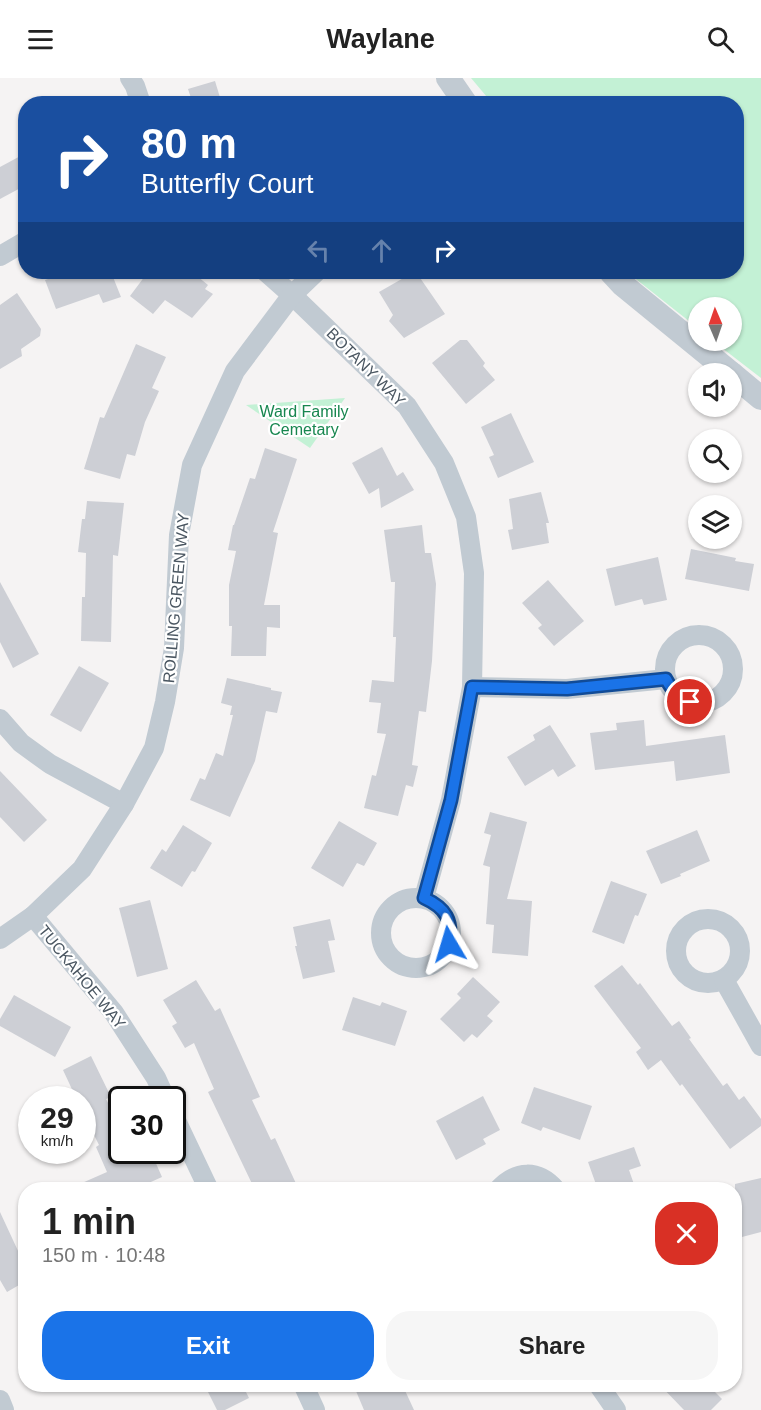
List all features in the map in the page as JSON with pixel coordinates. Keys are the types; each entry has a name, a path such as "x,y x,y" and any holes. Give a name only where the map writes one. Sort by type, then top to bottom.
{"street":[{"path":"130,78 138,96"},
{"path":"448,78 460,96"},
{"path":"0,256 18,246"},
{"name":"BOTANY WAY","path":"274,279 407,405 444,463 466,517 474,573 472,687 451,800 424,898"},
{"name":"ROLLING GREEN WAY","path":"0,939 33,916 82,869 124,804 153,748 165,702 174,648 179,535 192,465 235,371 292,295 309,279"},
{"path":"617,279 719,363"},
{"path":"742,382 761,398"},
{"path":"472,687 567,689 666,679"},
{"path":"0,719 21,743 50,764 124,804"},
{"name":"TUCKAHOE WAY","path":"33,916 114,1013 160,1086"},
{"path":"724,980 761,1046"},
{"path":"186,1142 205,1182"},
{"path":"506,1182 516,1176 527,1174 539,1176 549,1182"},
{"path":"307,1392 315,1410"},
{"path":"604,1392 616,1410"},
{"path":"0,1400 4,1410"}],"green space":[{"path":"471,78 761,78 761,378 726,351 742,351 742,297 688,297 688,320 636,279 744,279 744,96 486,96"},
{"name":"Ward Family Cemetary","path":"345,398 310,448 246,405"}],"building":[{"path":"215,81 220,96 190,96 188,89"},
{"path":"18,157 18,189 0,199 0,167"},
{"path":"114,279 121,297 103,303 99,294 56,309 45,280"},
{"path":"143,279 201,279 208,285 205,289 213,294 192,318 165,300 153,314 130,296"},
{"path":"402,279 421,279 445,314 404,338 389,321 393,315 379,292"},
{"path":"17,293 41,329 40,336 21,349 22,356 0,369 0,305"},
{"path":"460,340 467,340 485,363 483,366 495,380 466,404 432,363"},
{"path":"136,344 166,357 152,388 159,391 145,422 135,456 127,454 120,479 84,469 100,417 104,418"},
{"path":"511,413 534,462 498,478 489,457 494,455 481,427"},
{"path":"382,447 397,476 403,472 414,490 381,508 379,488 369,494 352,463"},
{"path":"265,448 297,459 273,532 278,533 264,605 280,605 280,628 267,627 266,656 231,656 232,626 229,626 229,585 236,551 228,550 233,525 250,478 255,479"},
{"path":"541,492 549,523 546,523 549,543 512,550 508,530 513,529 509,499"},
{"path":"87,501 124,503 118,556 113,555 111,642 81,641 86,553 78,552"},
{"path":"422,525 425,553 431,553 436,584 432,661 426,712 419,711 412,765 418,766 413,787 406,785 398,816 364,808 372,775 376,776 386,734 377,733 381,703 369,702 372,680 394,682 395,582 391,582 384,530"},
{"path":"691,549 754,564 749,591 685,579"},
{"path":"658,557 667,600 644,605 642,599 615,606 606,569"},
{"path":"548,580 584,621 554,646 538,628 542,625 522,603"},
{"path":"0,582 39,654 13,668 0,642"},
{"path":"79,666 109,683 81,732 50,715"},
{"path":"227,678 282,692 277,713 266,711 255,761 230,817 190,800 200,778 205,780 216,753 223,756 233,715 230,715 232,706 221,703"},
{"path":"644,720 646,746 725,735 730,773 676,781 674,761 595,770 590,733 617,730 616,723"},
{"path":"550,725 576,766 558,777 553,769 525,786 507,757 535,740 533,735"},
{"path":"0,771 47,820 24,842 0,817"},
{"path":"490,812 527,822 507,899 532,901 528,956 492,953 494,925 486,924 490,867 483,865 491,835 484,833"},
{"path":"339,821 377,843 364,866 357,863 343,887 311,868"},
{"path":"183,825 212,843 195,872 192,871 182,887 150,868 162,849 166,852"},
{"path":"697,830 710,861 661,884 646,851"},
{"path":"611,881 647,894 638,916 635,915 624,944 592,932"},
{"path":"150,900 168,969 137,977 119,908"},
{"path":"330,919 335,940 328,941 335,972 303,979 293,927"},
{"path":"622,965 638,985 640,983 672,1026 679,1021 691,1038 689,1039 723,1086 727,1083 739,1100 744,1096 761,1119 761,1126 730,1149 682,1084 680,1086 661,1060 648,1070 636,1052 641,1048 594,986"},
{"path":"473,977 500,1002 487,1016 493,1021 477,1038 472,1034 464,1042 440,1019 461,998 457,994"},
{"path":"196,980 215,1011 220,1008 260,1097 252,1100 271,1140 275,1138 295,1182 251,1182 208,1092 214,1089 194,1043 185,1048 172,1026 177,1023 163,1000"},
{"path":"14,995 71,1027 55,1057 0,1026 0,1019"},
{"path":"353,997 380,1006 382,1002 407,1011 395,1046 342,1030"},
{"path":"91,1056 108,1091 106,1099 108,1103 108,1164 156,1164 162,1177 151,1182 84,1182 107,1172 96,1147 99,1145 96,1139 96,1086 70,1086 63,1070"},
{"path":"534,1087 592,1106 580,1140 543,1127 541,1131 521,1123"},
{"path":"483,1096 500,1130 483,1139 486,1144 456,1160 436,1121"},
{"path":"634,1147 641,1166 629,1170 633,1182 595,1182 588,1162"},
{"path":"761,1178 761,1232 742,1237 742,1182"},
{"path":"0,1212 18,1251 18,1286 7,1292 0,1280"},
{"path":"208,1392 246,1392 249,1398 225,1410 217,1410"},
{"path":"356,1392 406,1392 414,1410 364,1410"},
{"path":"667,1392 715,1392 722,1399 711,1410 684,1410"}],"route":[{"path":"449,944 451,933 449,921 435,903 424,898 451,800 472,687 567,689 666,679 671,689 679,697 690,702"}]}
